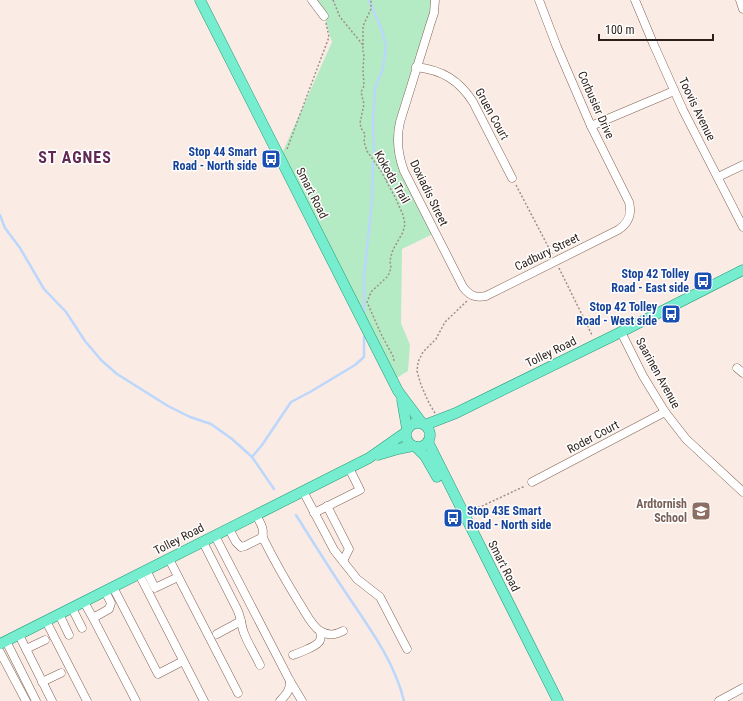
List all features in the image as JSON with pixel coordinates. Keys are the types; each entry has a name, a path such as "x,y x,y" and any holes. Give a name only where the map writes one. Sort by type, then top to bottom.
{"main road":[{"name":"Smart Road","path":"200,0 401,397 426,431 558,701"},
{"name":"Tolley Road","path":"426,431 456,413 622,332 743,270"},
{"name":"Smart Road","path":"401,397 406,430"},
{"path":"417,423 426,431 421,447 414,447 407,441 405,437 406,430 410,425 417,423"},
{"name":"Tolley Road","path":"369,458 406,430"},
{"name":"Smart Road","path":"414,447 425,456 432,466 552,701"},
{"name":"Tolley Road","path":"2,645 59,614 369,458 398,449 414,447"}],"street":[{"path":"312,0 324,16"},
{"name":"Doxiadis Street","path":"436,0 434,13 401,115 397,138 398,153 404,171 463,287 467,293 472,296"},
{"name":"Corbusier Drive","path":"539,0 557,47 591,126 629,202 629,219"},
{"name":"Toovis Avenue","path":"635,0 674,91 743,227"},
{"path":"740,0 743,9"},
{"name":"Gruen Court","path":"416,67 429,68 439,72 452,79 469,95 512,178"},
{"path":"591,126 674,91"},
{"path":"718,177 743,164"},
{"name":"Cadbury Street","path":"472,296 486,296 624,227 629,219"},
{"name":"Saarinen Avenue","path":"622,332 643,376 665,412 686,439 743,492"},
{"name":"Roder Court","path":"532,482 665,412"},
{"path":"314,513 360,490 349,468"},
{"path":"303,491 334,550 357,579 380,597 407,649"},
{"path":"327,506 349,549 343,561"},
{"path":"256,515 262,527 264,540 283,576 311,622 320,631 326,634 333,635 343,631"},
{"path":"229,529 236,542 242,547 263,536"},
{"path":"215,536 290,681 302,701"},
{"path":"203,542 240,615 244,635 260,665"},
{"path":"169,559 238,694"},
{"path":"142,572 155,588 178,577"},
{"path":"142,572 183,661 204,701"},
{"path":"109,589 158,674 183,661"},
{"path":"93,618 109,610 111,603 109,589"},
{"path":"84,602 136,701"},
{"path":"72,608 82,628"},
{"path":"59,614 69,634"},
{"path":"46,621 87,701"},
{"path":"217,634 241,621"},
{"path":"294,655 318,643 321,635 320,631"},
{"path":"19,635 52,701"},
{"path":"26,649 44,640"},
{"path":"2,645 26,701"},
{"path":"2,645 30,696 36,701"},
{"path":"42,682 61,673"},
{"path":"280,701 287,694 290,687 290,681"},
{"path":"719,701 743,688"}],"path":[{"path":"333,0 340,17 363,45"},
{"name":"Kokoda Trail","path":"371,0 371,9 363,26 364,86 361,92 364,104 360,128 365,134 364,142 367,151 386,180 403,215 405,224 403,232 392,252 390,261 391,268 388,276 371,292 367,302 381,334 393,356 394,362"},
{"path":"287,149 329,37 324,16"},
{"path":"386,180 404,171"},
{"path":"436,414 429,403 416,371 418,362 436,338 445,322 472,296"},
{"path":"468,506 480,507 532,482"},
{"path":"474,516 480,507"}],"green space":[{"path":"312,0 435,0 400,122 400,160 435,233 402,249 401,323 410,345 408,371 392,381 280,158 332,42 324,16"}],"waterway":[{"path":"369,0 381,28 386,46 383,68 375,89 373,121 374,153"},
{"path":"364,312 364,276 372,201 373,163"},
{"path":"0,215 5,228 20,248 44,289 66,312 85,341 101,360 117,374 168,406 190,417 211,424 232,439 252,457 274,489"},
{"path":"252,457 262,445 291,402 355,365 364,357 364,337"},
{"path":"296,515 378,641 393,670 404,701"}],"place":[{"name":"Stop 44 Smart Road - North side","path":"271,159"},
{"name":"Stop 42 Tolley Road - East side","path":"703,281"},
{"name":"Stop 42 Tolley Road - West side","path":"671,314"},
{"name":"Ardtornish School","path":"701,511"},
{"name":"Stop 43E Smart Road - North side","path":"453,518"}],"district":[{"name":"ST AGNES","path":"75,157"}]}
